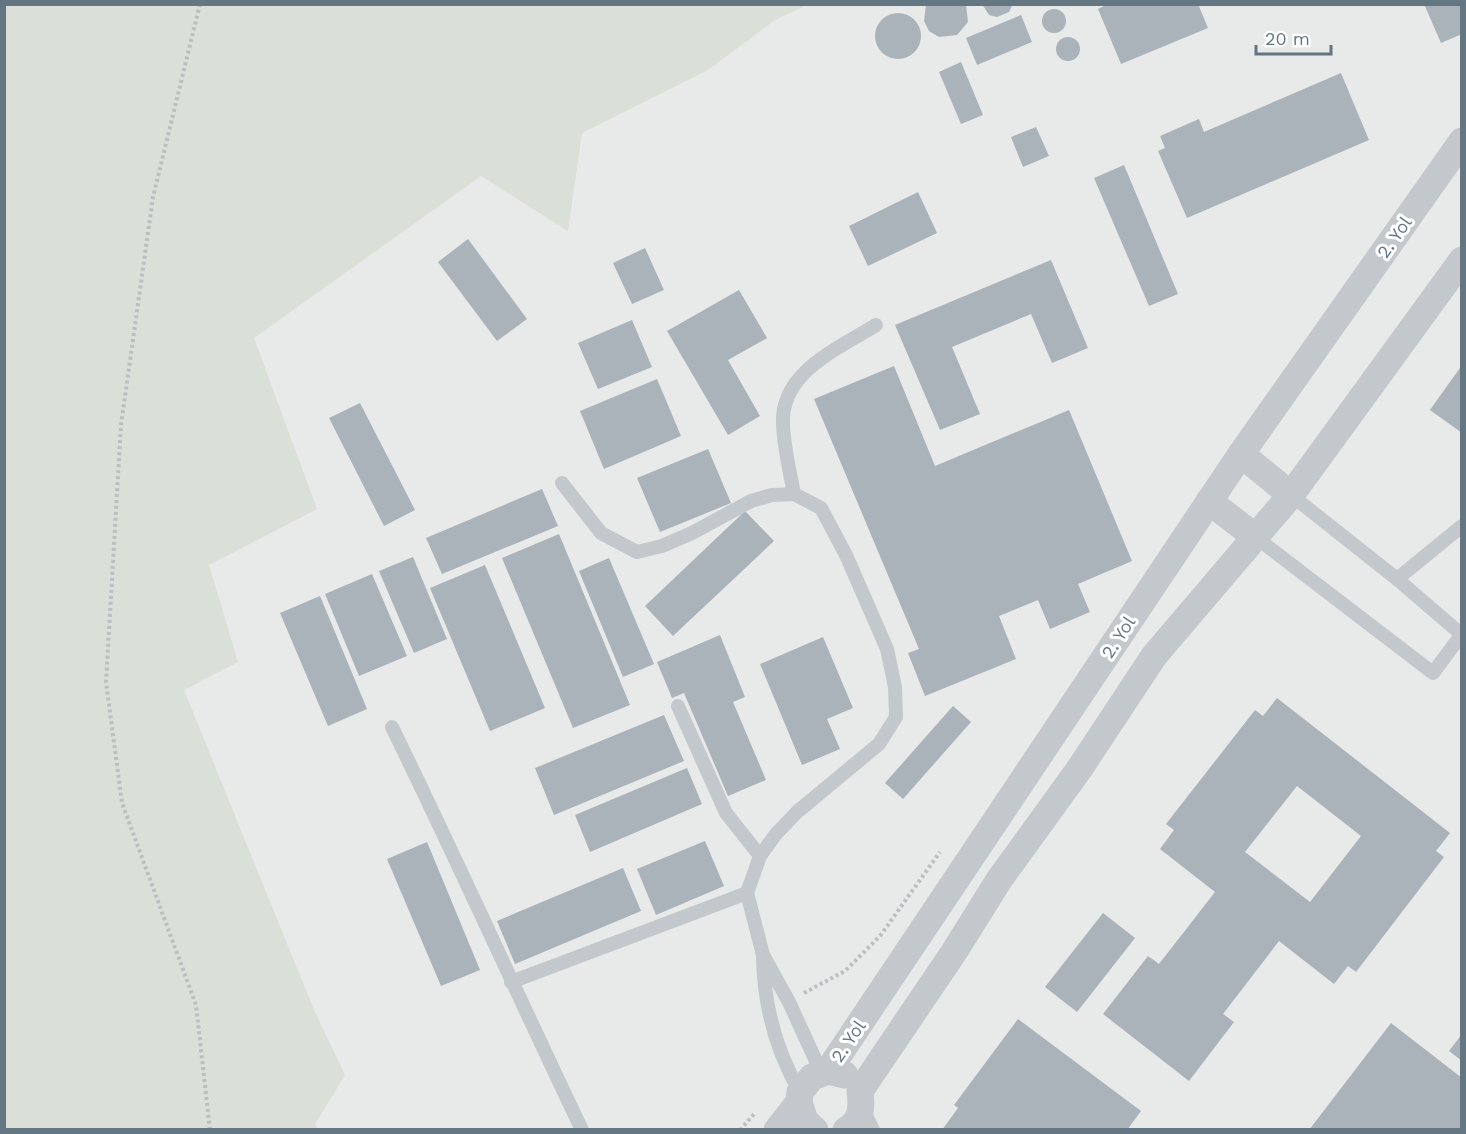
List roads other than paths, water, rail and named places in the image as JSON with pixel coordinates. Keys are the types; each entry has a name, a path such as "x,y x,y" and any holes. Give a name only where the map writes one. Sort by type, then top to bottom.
{"street":[{"name":"2. Yol","path":"777,1130 812,1077 824,1071 1241,454 1461,141"},
{"name":"2. Yol","path":"846,1130 865,1109 954,952 999,880 1080,768 1154,656 1291,495 1461,260"},
{"path":"1241,454 1291,495"},
{"path":"1209,501 1254,536"},
{"path":"824,1071 847,1075 865,1109"},
{"path":"800,1097 805,1121 815,1130"}],"lane":[{"path":"794,494 782,424 790,393 807,368 876,325"},
{"path":"562,483 601,533 637,552 662,546 692,533 751,501 772,495 794,494 821,508 868,601 887,649 895,687 896,717 879,744 797,812 760,856 747,893 763,955 764,994 788,1072 800,1097"},
{"path":"1254,536 1433,673 1461,634 1397,579 1291,495"},
{"path":"1397,579 1461,526"},
{"path":"678,706 726,813 760,856"},
{"path":"392,727 462,870 511,982 582,1130"},
{"path":"511,982 747,893"},
{"path":"763,955 824,1071"}]}
